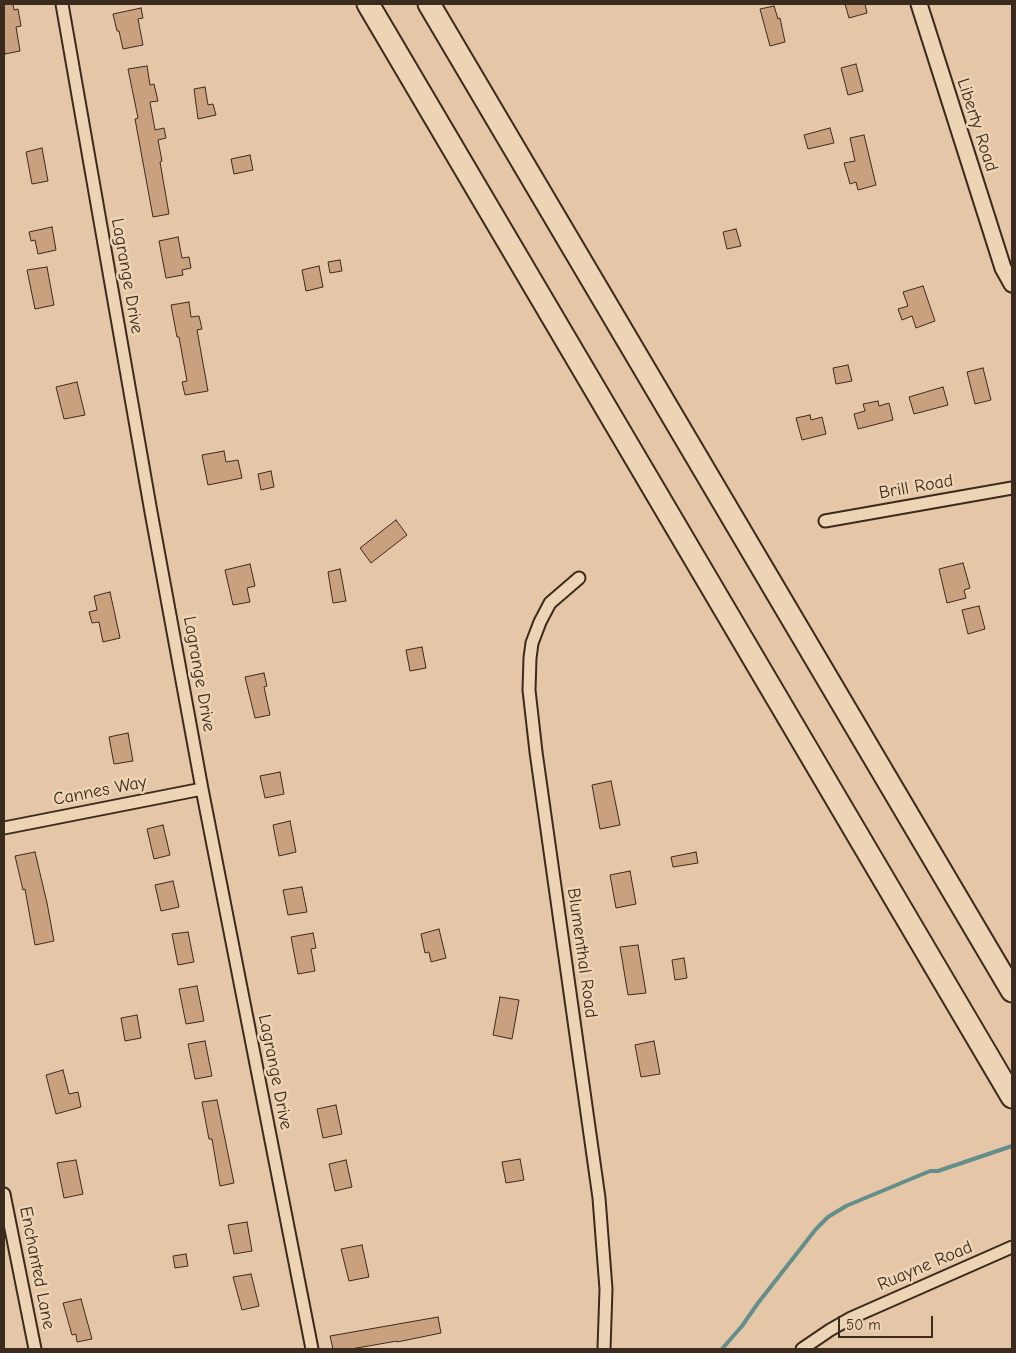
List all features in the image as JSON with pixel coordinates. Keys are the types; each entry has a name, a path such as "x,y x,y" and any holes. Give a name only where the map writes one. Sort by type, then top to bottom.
{"highway":[{"path":"368,4 1012,1097"},
{"path":"429,4 1012,991"}],"street":[{"name":"Lagrange Drive","path":"62,4 202,790 312,1349"},
{"name":"Liberty Road","path":"919,4 1003,268 1012,284"},
{"name":"Brill Road","path":"826,521 1012,488"},
{"name":"Blumenthal Road","path":"579,578 550,603 540,622 532,643 529,704 599,1198 605,1294 604,1349"},
{"name":"Cannes Way","path":"4,828 202,790"},
{"name":"Enchanted Lane","path":"4,1194 35,1349"},
{"name":"Ruayne Road","path":"802,1349 851,1318 1012,1247"}],"building":[{"path":"4,4 13,4 14,10 18,9 21,26 16,27 20,51 5,54 4,48"},
{"path":"845,4 865,4 867,13 849,18"},
{"path":"774,6 778,19 780,18 785,42 770,46 760,9"},
{"path":"141,8 143,18 138,19 143,45 123,49 113,14"},
{"path":"856,64 863,91 848,95 841,68"},
{"path":"147,66 150,85 154,84 158,101 150,102 155,130 164,128 166,138 158,140 169,214 153,217 135,119 138,118 128,69"},
{"path":"205,87 208,105 213,104 216,115 198,119 194,89"},
{"path":"830,128 834,143 808,149 804,135"},
{"path":"864,135 876,185 858,190 856,182 850,184 844,163 855,161 850,138"},
{"path":"42,148 48,181 32,184 26,152"},
{"path":"250,155 253,170 234,174 231,159"},
{"path":"52,227 56,250 38,254 35,240 31,241 29,232"},
{"path":"736,229 741,246 727,249 723,232"},
{"path":"178,237 182,258 189,257 191,268 182,270 183,275 166,278 159,241"},
{"path":"340,260 342,271 330,273 328,262"},
{"path":"319,266 323,287 306,291 302,270"},
{"path":"47,267 54,305 35,309 27,270"},
{"path":"923,286 935,321 916,328 912,316 902,320 898,309 908,306 903,292"},
{"path":"189,302 191,317 199,316 202,329 197,330 208,391 185,395 182,382 187,381 171,305"},
{"path":"848,365 852,381 836,384 833,368"},
{"path":"983,368 991,400 975,404 967,372"},
{"path":"77,382 85,415 64,419 56,387"},
{"path":"943,387 948,405 914,414 909,397"},
{"path":"878,401 879,406 889,403 893,420 858,429 854,414 865,411 863,404"},
{"path":"810,415 811,420 822,417 826,434 802,440 796,418"},
{"path":"224,451 226,462 238,460 242,478 208,485 202,455"},
{"path":"271,471 274,487 261,490 258,474"},
{"path":"396,520 407,535 371,563 360,548"},
{"path":"963,563 970,588 964,590 966,598 947,603 939,569"},
{"path":"250,564 255,586 247,588 250,602 233,605 225,570"},
{"path":"340,569 346,601 333,603 328,572"},
{"path":"110,592 120,638 103,642 99,622 92,623 89,612 97,610 94,596"},
{"path":"979,606 985,629 968,634 962,610"},
{"path":"422,647 426,668 410,671 406,650"},
{"path":"264,673 267,686 264,687 270,715 255,718 245,677"},
{"path":"128,733 133,761 114,764 109,737"},
{"path":"280,772 284,794 265,798 260,776"},
{"path":"611,781 620,825 600,829 592,785"},
{"path":"290,821 296,852 279,856 273,825"},
{"path":"163,825 170,855 154,859 147,829"},
{"path":"35,852 54,941 35,945 25,889 23,890 15,856"},
{"path":"696,852 698,863 673,867 671,857"},
{"path":"630,871 636,904 616,908 610,875"},
{"path":"173,881 179,907 161,911 155,885"},
{"path":"302,887 307,912 288,915 283,890"},
{"path":"439,929 446,958 431,962 429,952 425,953 421,934"},
{"path":"188,932 194,962 178,965 172,934"},
{"path":"313,933 316,948 311,949 315,971 298,974 291,937"},
{"path":"638,945 646,993 628,995 620,947"},
{"path":"684,958 687,978 675,980 672,960"},
{"path":"197,986 204,1021 186,1024 179,989"},
{"path":"500,997 519,1000 512,1039 493,1035"},
{"path":"137,1015 141,1038 125,1041 121,1018"},
{"path":"205,1041 212,1076 195,1079 188,1044"},
{"path":"654,1041 660,1074 641,1077 635,1045"},
{"path":"63,1070 69,1094 78,1092 81,1107 56,1114 46,1075"},
{"path":"217,1100 234,1183 220,1186 212,1139 209,1139 202,1102"},
{"path":"336,1105 342,1134 323,1138 317,1109"},
{"path":"520,1159 524,1180 506,1183 502,1162"},
{"path":"76,1160 83,1194 64,1198 57,1163"},
{"path":"346,1160 352,1187 335,1191 329,1164"},
{"path":"247,1222 252,1251 234,1254 228,1225"},
{"path":"362,1245 369,1277 349,1281 341,1249"},
{"path":"186,1254 188,1266 175,1268 173,1256"},
{"path":"251,1274 259,1306 242,1310 233,1277"},
{"path":"81,1299 92,1339 77,1342 76,1334 72,1335 63,1303"},
{"path":"438,1317 441,1333 351,1349 333,1349 330,1336"}],"waterway":[{"path":"722,1349 742,1326 816,1229 828,1217 846,1206 930,1171 938,1171 1012,1146"}]}
